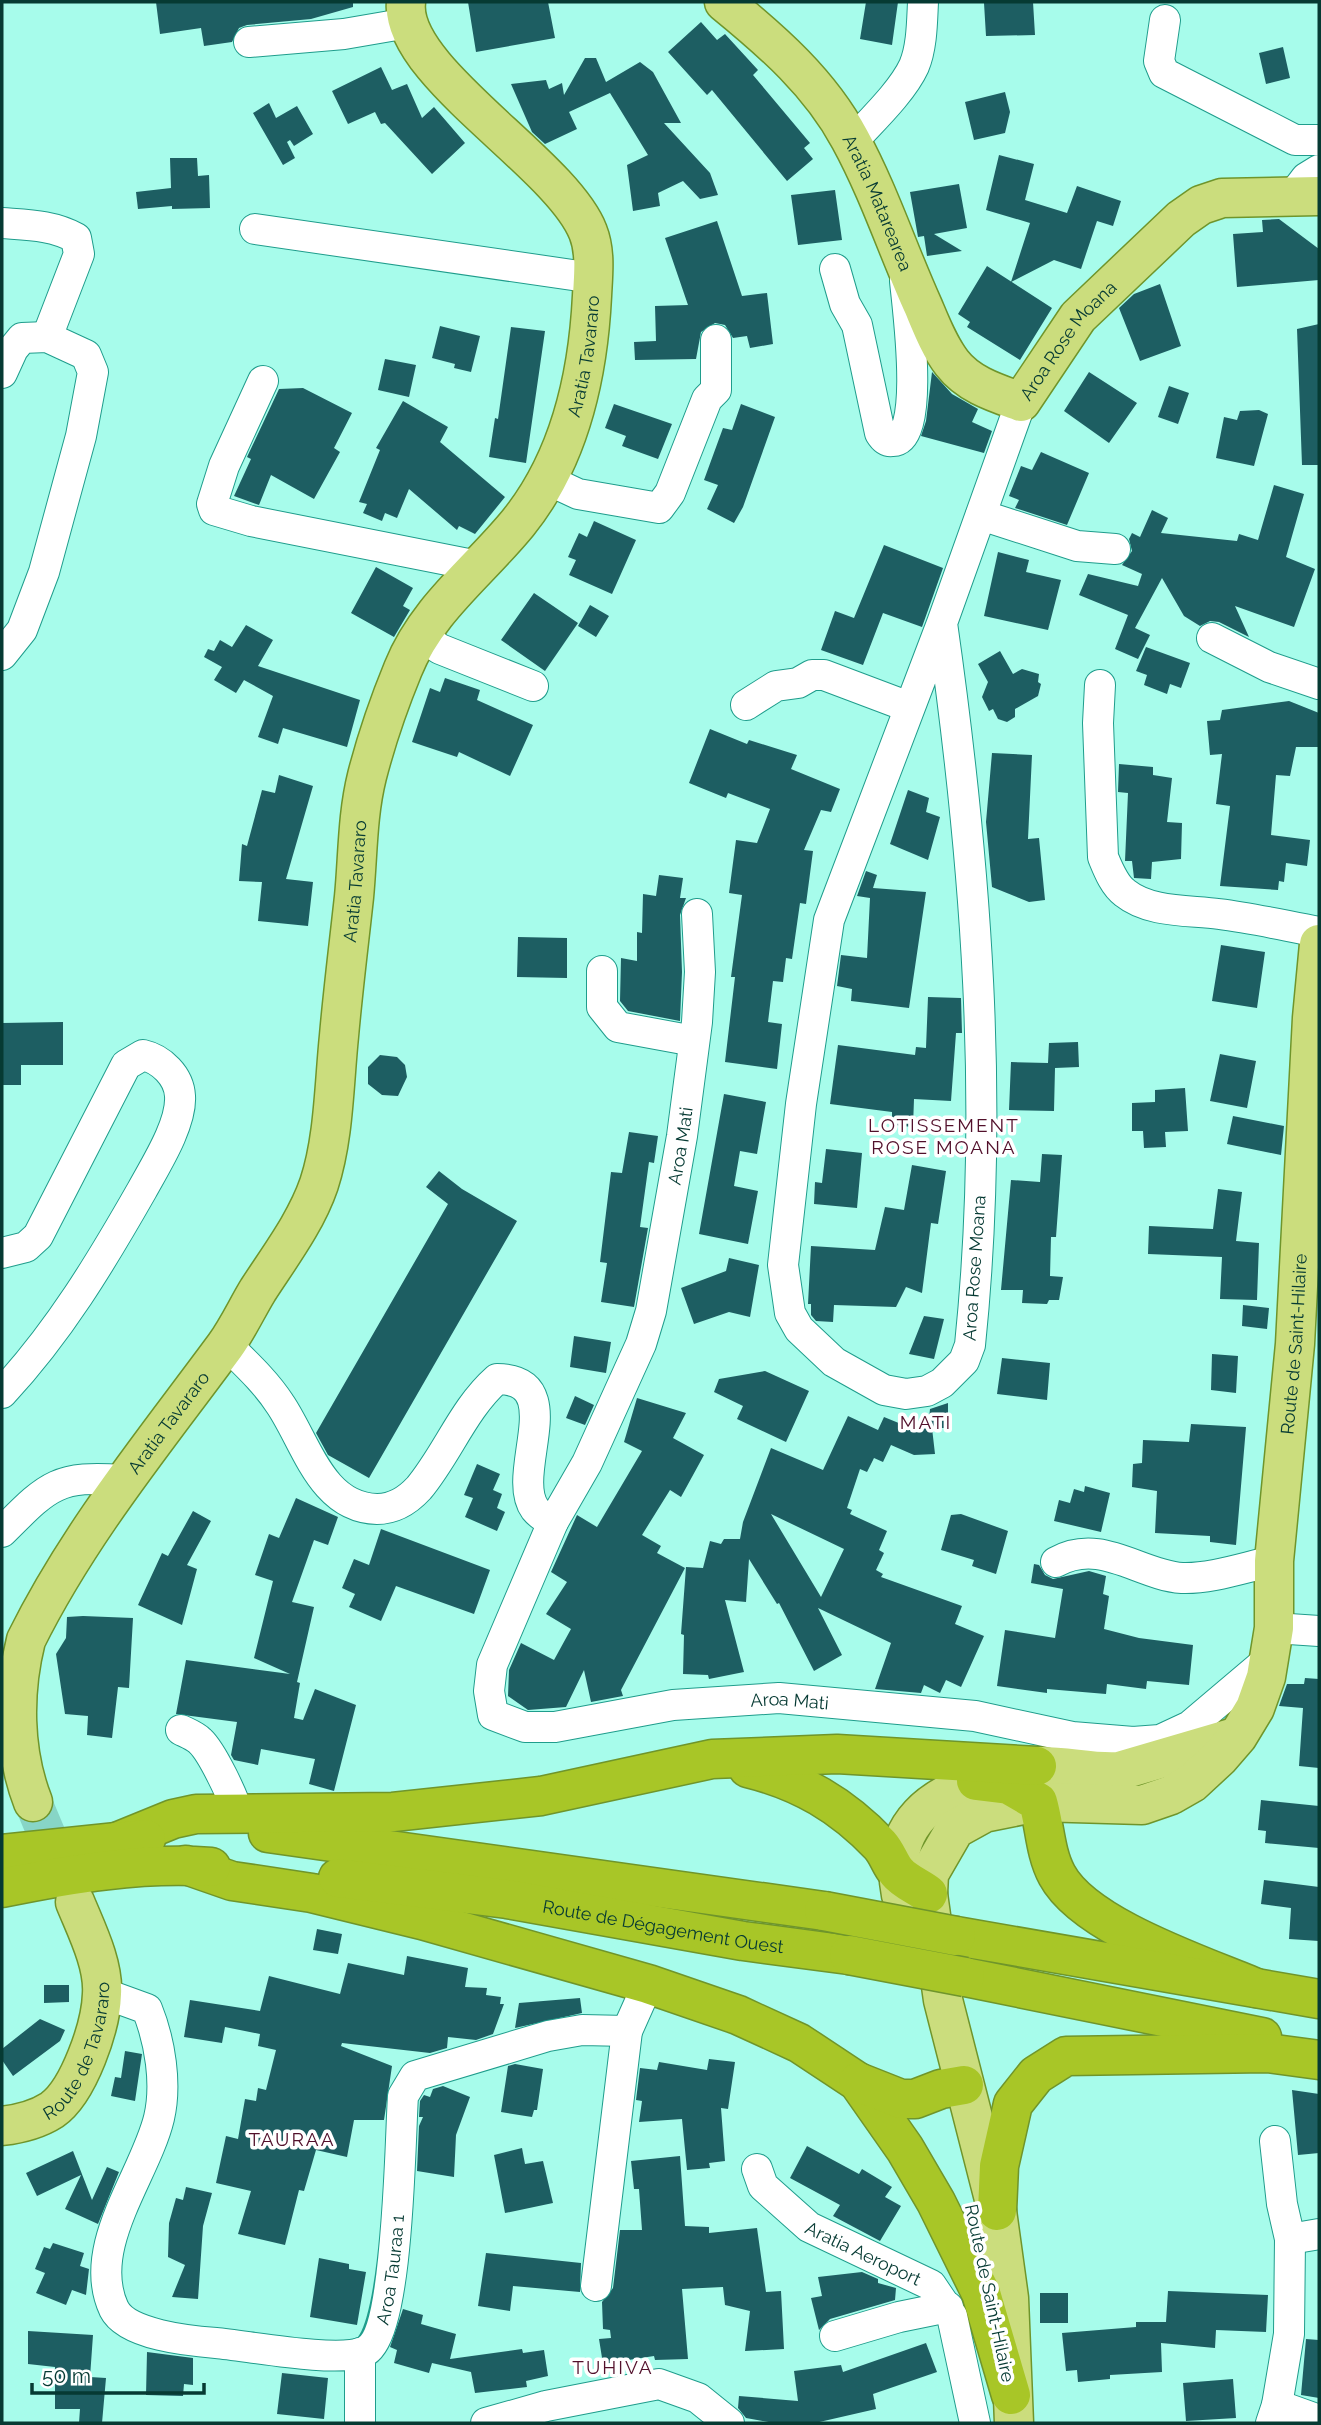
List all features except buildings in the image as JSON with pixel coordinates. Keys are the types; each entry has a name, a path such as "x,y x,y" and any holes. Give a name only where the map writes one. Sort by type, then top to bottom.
{"highway":[{"path":"119,1840 173,1819 196,1814 393,1812 527,1797 712,1759 837,1754 1038,1784 1049,1855 1057,1876 1077,1899 1136,1937 1256,1988"},
{"path":"712,1759 777,1775 827,1798 879,1844 892,1860 896,1872 928,1894"},
{"name":"Route de Dégagement Ouest","path":"11,1850 119,1840 258,1832 824,1911 1319,1999"},
{"path":"186,1865 232,1881 312,1893 422,1920 648,1984 738,2015 799,2043 858,2082 901,2099 915,2099 952,2087"},
{"name":"Route de Dégagement Ouest","path":"2,1888 74,1874 186,1865 346,1878 507,1899 743,1941 849,1955 1319,2048"},
{"path":"997,2211 999,2166 1013,2104 1036,2075 1066,2056 1267,2053 1319,2060"},
{"path":"858,2082 905,2149 948,2225 981,2293 1012,2409"}],"main road":[{"name":"Aratia Matarearea","path":"724,2 772,42 809,78 852,142 952,364 987,390 1021,402"},
{"name":"Aratia Tavararo","path":"33,1802 20,1756 17,1723 20,1662 26,1640 123,1480 226,1344 308,1212 327,1152 354,891 358,825 368,774 403,668 419,635 447,598 516,526 548,480 563,444 583,378 589,344 593,246 575,207 454,87 419,43 407,12"},
{"name":"Aroa Rose Moana","path":"1021,402 1078,317 1181,219 1202,205 1222,198 1311,187"},
{"name":"Route de Saint-Hilaire","path":"1012,2409 1009,2298 997,2211 917,1996 896,1872 905,1836 919,1815 937,1797 975,1781 1038,1784 1119,1771 1238,1737 1255,1708 1266,1677 1271,1644 1274,1561 1295,1343 1312,1018 1319,944"},
{"name":"Route de Saint-Hilaire","path":"1012,2409 952,2087 928,1894 929,1874 955,1829 1038,1784"},
{"name":"Route de Tavararo","path":"2,2126 37,2117 53,2109 66,2097 87,2054 103,1993 90,1940 75,1902"}],"street":[{"path":"852,142 914,67 921,35 923,2"},
{"path":"249,42 344,34 407,12"},
{"path":"1165,20 1158,61 1164,73 1295,141 1319,140"},
{"path":"2,223 42,226 64,231 76,238 79,254 47,337"},
{"path":"255,229 593,278"},
{"path":"835,269 845,304 857,325 880,433 884,439 892,442 901,439 907,430 911,410 913,372 903,260"},
{"path":"2,373 13,349 22,338 47,337 86,355 93,372 81,436 44,572 22,630 2,655"},
{"path":"548,480 578,494 659,508 670,493 708,399 716,390 716,340"},
{"path":"263,381 224,466 212,504 214,510 251,521 478,566"},
{"name":"Aroa Rose Moana","path":"942,623 961,753 969,839 982,1022 981,1169 970,1345 964,1361 943,1383 927,1391 906,1394 884,1390 834,1362 807,1337 790,1313 783,1265 801,1104 828,920 942,623 1021,402"},
{"path":"981,516 1077,547 1115,549"},
{"path":"419,635 440,649 533,685"},
{"path":"1212,638 1269,667 1319,684"},
{"path":"747,705 776,687 798,684 812,675 824,675 909,708"},
{"path":"1100,685 1098,723 1103,857 1111,875 1125,893 1149,904 1180,911 1219,914 1319,932"},
{"name":"Aroa Mati","path":"697,914 700,972 694,1041 682,1136 652,1311 642,1344 587,1463 553,1522 492,1665 489,1690 494,1715 526,1727 555,1727 673,1705 779,1698 975,1716 1072,1737 1160,1740 1189,1726 1271,1644"},
{"path":"602,971 602,1007 618,1027 694,1041"},
{"path":"2,1253 26,1247 38,1236 108,1094 126,1065 143,1055 162,1063 172,1076 180,1097 168,1142 75,1302 41,1350 2,1393"},
{"path":"226,1344 259,1377 280,1404 317,1471 331,1488 347,1501 367,1508 386,1509 404,1502 419,1487 480,1394 497,1379 512,1379 525,1386 532,1396 535,1423 529,1493 536,1510 553,1522"},
{"path":"2,1532 29,1504 61,1482 85,1477 123,1480"},
{"path":"1056,1562 1074,1552 1094,1554 1180,1578 1204,1577 1274,1561"},
{"path":"1271,1644 1319,1631"},
{"path":"181,1730 200,1740 210,1754 233,1793 238,1814"},
{"path":"596,2286 627,2031 648,1984"},
{"path":"103,1993 147,2009 155,2028 162,2098 159,2120 128,2193 109,2251 107,2276 116,2312 125,2321 146,2331 176,2338 327,2354 360,2353 360,2423"},
{"name":"Aroa Tauraa 1","path":"360,2353 376,2342 387,2310 407,2085 415,2076 431,2069 548,2036 582,2030 627,2031"},
{"path":"1275,2141 1282,2204 1290,2239 1289,2334 1274,2414 1319,2420"},
{"name":"Aratia Aeroport","path":"757,2169 772,2195 809,2227 931,2285 948,2308 962,2353 975,2423"},
{"path":"1290,2239 1319,2234"},
{"path":"835,2336 899,2317 948,2308"},
{"path":"486,2423 546,2406 659,2384 698,2398 729,2423"}],"tunnel":[{"path":"33,1802 65,1878"}],"district":[{"name":"LOTISSEMENT ROSE MOANA","path":"944,1136"},
{"name":"MATI","path":"926,1422"},
{"name":"TAURAA","path":"292,2139"},
{"name":"TUHIVA","path":"613,2367"}]}
